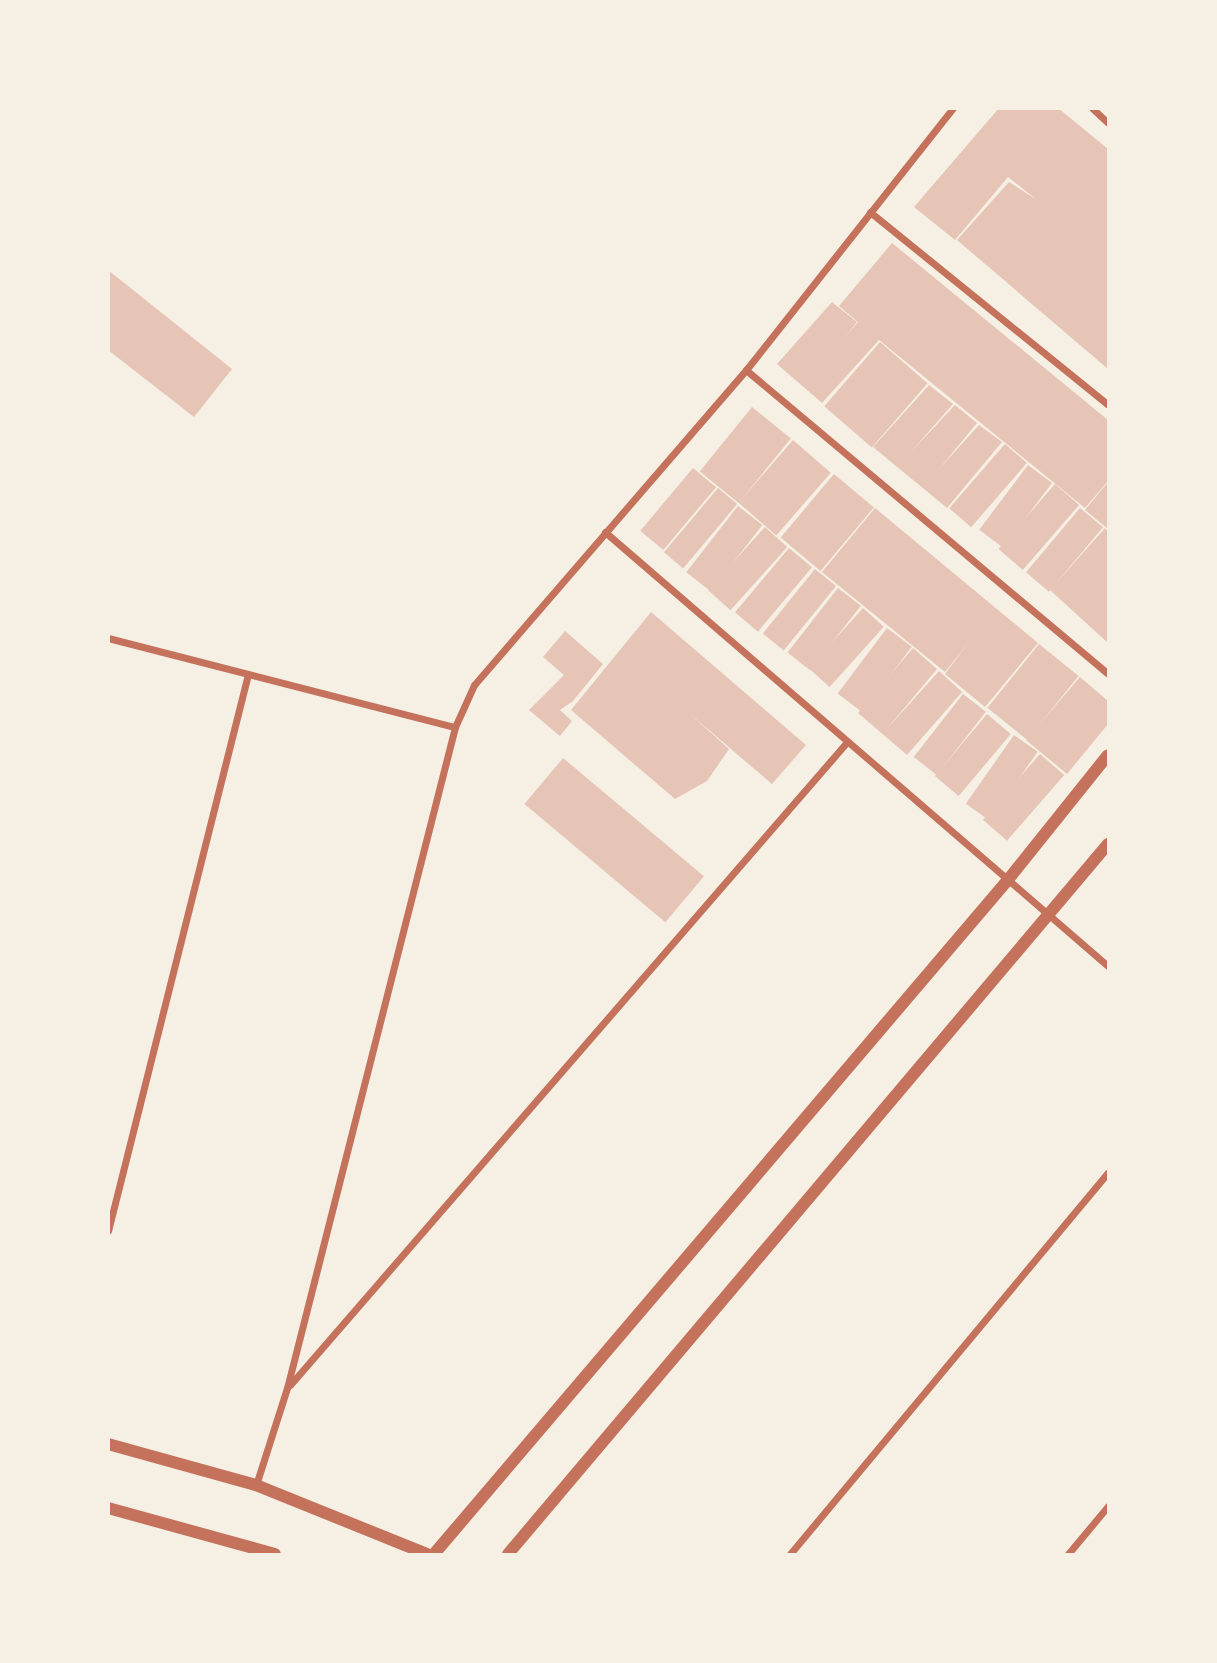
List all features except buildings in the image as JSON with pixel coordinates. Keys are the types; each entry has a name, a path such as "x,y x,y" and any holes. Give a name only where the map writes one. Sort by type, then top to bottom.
{"street":[{"path":"256,1485 287,1388 454,727 474,685 746,370 953,108"},
{"path":"1092,108 1108,123"},
{"path":"870,212 1108,405"},
{"path":"746,370 1108,674"},
{"path":"605,532 1108,966"},
{"path":"108,638 454,727"},
{"path":"108,1231 248,674"},
{"path":"287,1388 847,742"},
{"path":"434,1555 1007,881 1108,755"},
{"path":"508,1555 1108,844"},
{"path":"790,1555 1108,1173"},
{"path":"108,1444 256,1485 427,1555"},
{"path":"1068,1555 1108,1506"},
{"path":"108,1508 275,1555"}]}
